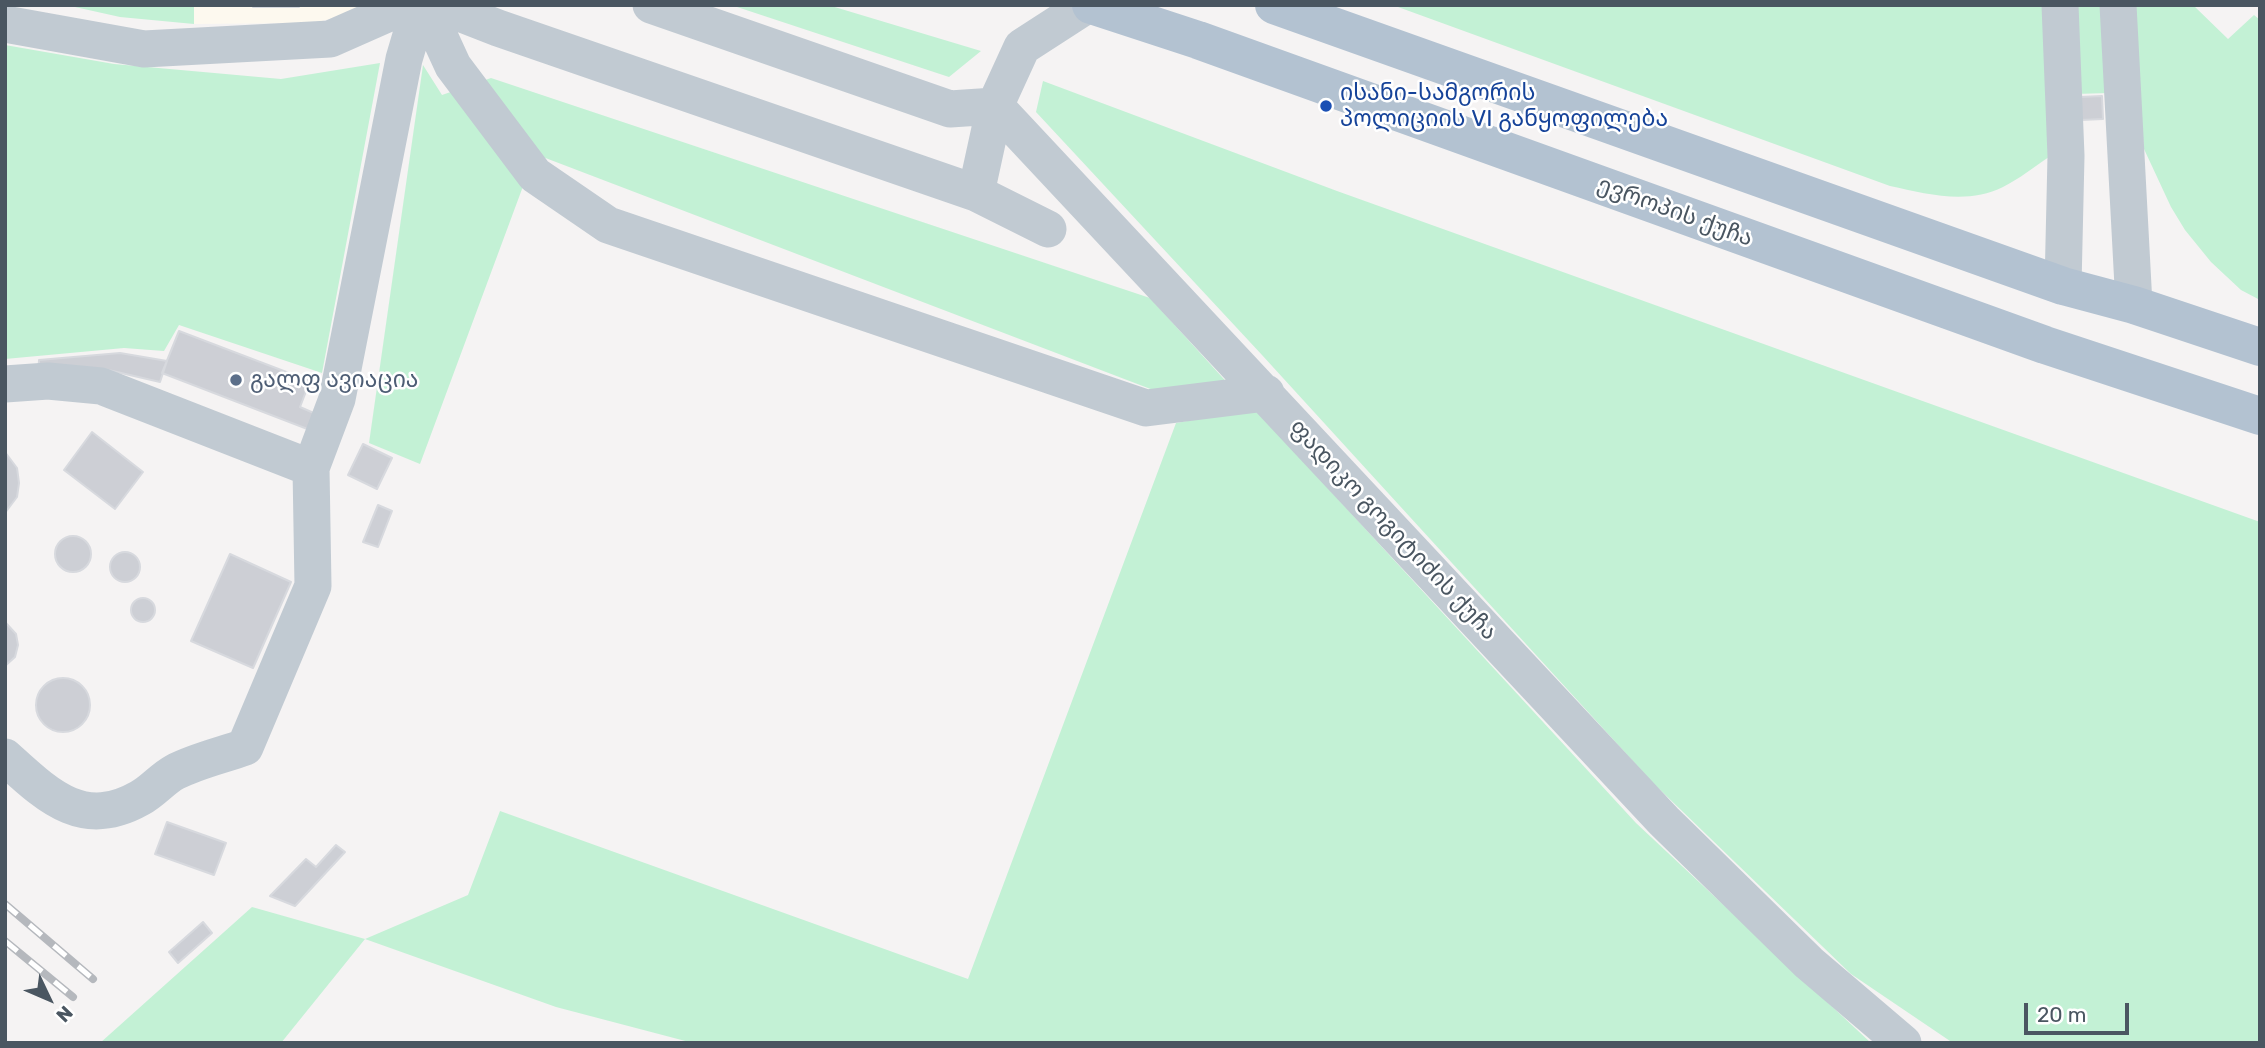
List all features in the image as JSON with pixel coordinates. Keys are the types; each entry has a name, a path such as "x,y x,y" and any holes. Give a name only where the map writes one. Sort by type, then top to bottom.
{"main road":[{"name":"ევროპის ქუჩა","path":"1089,5 1198,40 2045,345 2260,416"},
{"path":"1273,5 2063,286 2134,305 2260,348"}],"street":[{"path":"5,24 144,49 330,39 407,5"},
{"path":"423,5 453,66 535,175 608,225 1146,408 1266,393"},
{"path":"5,757 52,798 80,809 103,813 140,799 175,772 246,747 313,586 311,468 337,399 404,59 423,5"},
{"path":"439,5 498,28 976,192 1048,229"},
{"path":"651,5 950,109 995,106"},
{"path":"976,192 995,106 1022,47 1089,5"},
{"path":"2060,5 2066,156 2063,286"},
{"path":"2118,5 2134,305"},
{"name":"ფადიკო გოგიტიძის ქუჩა","path":"995,106 1664,821 1809,963 1903,1043"},
{"path":"5,384 48,381 101,386 311,468"}],"shaded area":[{"path":"194,5 378,5 313,23 194,24"}],"green space":[{"path":"66,5 194,5 194,24 120,17"},
{"path":"731,5 828,5 981,51 949,77"},
{"path":"2043,5 2049,157 2003,187 1975,196 1947,196 1890,186 1398,7"},
{"path":"2072,5 2105,5 2109,93 2075,94"},
{"path":"2129,5 2193,5 2228,39 2254,15 2260,20 2260,300 2241,290 2211,262 2185,230 2171,207 2144,149"},
{"path":"5,45 114,64 281,79 380,63 322,373 179,325 164,351 124,348 5,359"},
{"path":"423,65 442,95 491,78 1150,298 1232,388 1161,393 535,154 420,464 369,443"},
{"path":"1043,81 1337,191 2260,522 2260,1043 1953,1043 1851,974 1652,782 1036,112"},
{"path":"1255,409 1636,823 1871,1043 693,1043 556,1007 365,939 468,895 500,811 968,979 1176,423"},
{"path":"252,907 365,939 281,1043 100,1043"}],"building":[{"path":"299,5 299,7 253,7"},
{"path":"2102,96 2103,119 2081,120 2080,97"},
{"path":"179,331 310,381 300,407 316,414 310,430 162,373"},
{"path":"120,353 167,361 160,382 104,369 38,376 39,360"},
{"path":"92,432 143,472 115,509 64,470"},
{"path":"363,444 392,458 377,489 348,475"},
{"path":"5,452 17,468 19,483 17,497 5,513"},
{"path":"378,505 392,511 378,547 363,542"},
{"path":"73,536 86,541 91,554 86,567 73,572 60,567 55,554 60,541"},
{"path":"125,552 136,556 140,567 136,578 125,582 114,578 110,567 114,556"},
{"path":"230,554 291,582 253,668 191,641"},
{"path":"143,598 152,601 155,610 152,619 143,622 134,619 131,610 134,601"},
{"path":"5,622 16,634 18,645 15,657 5,666"},
{"path":"68,678 78,682 86,690 90,705 86,720 78,728 58,732 48,728 40,720 36,700 40,690 48,682"},
{"path":"167,822 226,843 214,875 155,854"},
{"path":"336,845 345,852 295,906 270,896 306,859 316,867"},
{"path":"203,922 212,933 178,963 169,952"}],"railway":[{"path":"5,904 93,979"},
{"path":"5,941 73,997"}],"place":[{"name":"ისანი-სამგორის პოლიციის VI განყოფილება","path":"1326,106"},
{"name":"გალფ ავიაცია","path":"236,380"}]}
